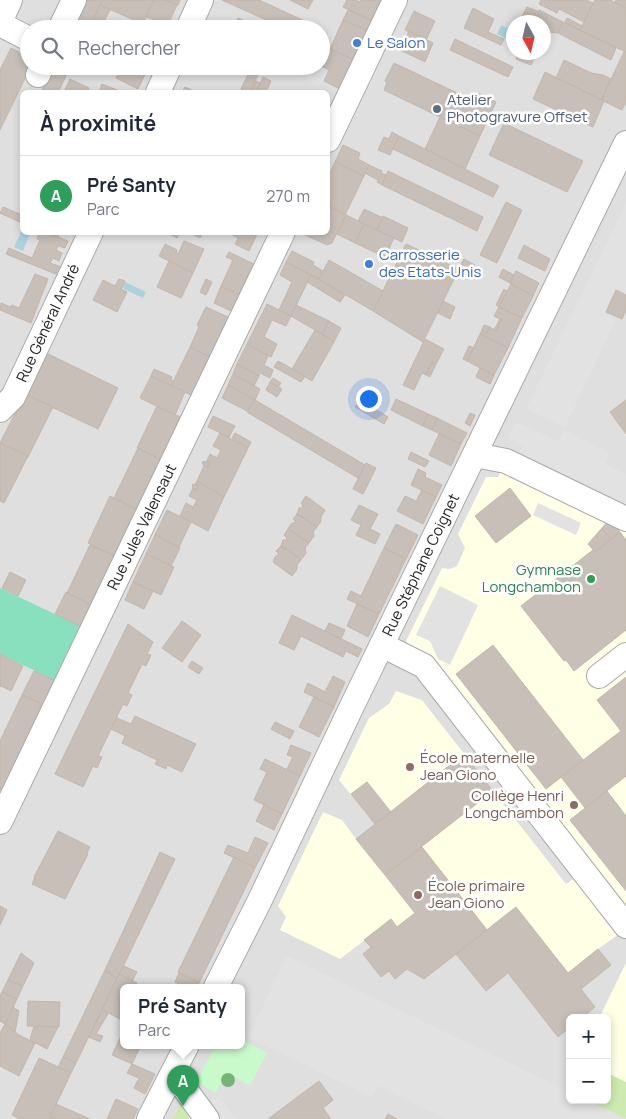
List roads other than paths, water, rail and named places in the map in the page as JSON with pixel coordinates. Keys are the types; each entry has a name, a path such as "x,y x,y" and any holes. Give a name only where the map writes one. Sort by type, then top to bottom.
{"street":[{"path":"10,0 0,23 20,34"},
{"path":"64,20 74,0"},
{"path":"192,20 201,0"},
{"path":"330,136 395,0"},
{"path":"159,90 166,75"},
{"name":"Rue Stéphane Coignet","path":"218,984 626,143"},
{"name":"Rue Général André","path":"7,404 90,235"},
{"name":"Rue Jules Valensaut","path":"0,822 282,235"},
{"path":"475,455 500,473 582,514"},
{"path":"475,455 506,461 626,519"},
{"path":"382,645 424,666 626,926"},
{"path":"599,676 626,655"},
{"path":"149,1119 185,1049"},
{"path":"170,1078 182,1085 207,1119"}],"water":[{"path":"501,25 506,28 506,38 497,34"},
{"path":"20,234 29,235 23,251 14,247"},
{"path":"125,282 146,292 143,298 122,288"}],"place":[{"name":"Le Salon","path":"357,43"},
{"name":"Atelier Photogravure Offset","path":"437,109"},
{"name":"Carrosserie des Etats-Unis","path":"369,264"},
{"name":"Gymnase Longchambon","path":"591,579"},
{"name":"École maternelle Jean Giono","path":"410,767"},
{"name":"Collège Henri Longchambon","path":"574,805"},
{"name":"École primaire Jean Giono","path":"418,895"},
{"name":"Pré Santy","path":"183,1106"}]}
